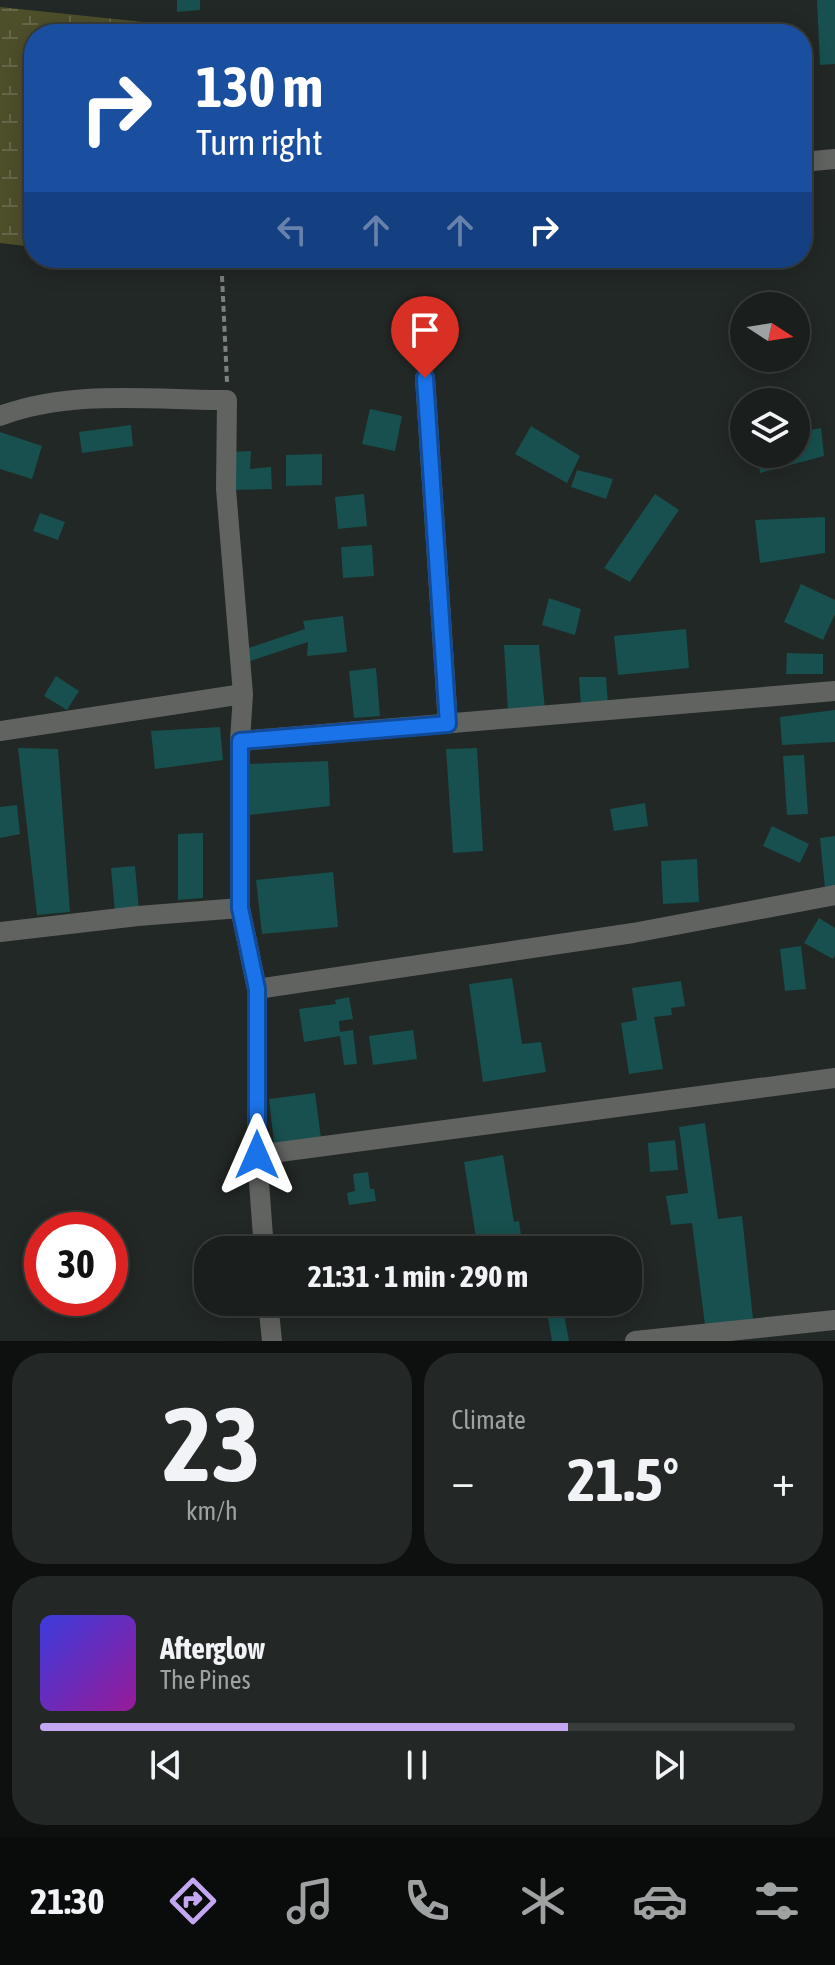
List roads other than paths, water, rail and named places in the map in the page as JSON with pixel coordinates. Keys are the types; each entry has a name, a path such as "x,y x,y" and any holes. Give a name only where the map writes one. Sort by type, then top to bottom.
{"street":[{"path":"812,161 835,159"},
{"path":"425,378 448,724"},
{"path":"0,416 24,407 74,399 227,400 226,489 243,694 240,908 257,989 257,1155 263,1236"},
{"path":"240,741 835,691"},
{"path":"0,731 243,694"},
{"path":"257,989 633,933 835,895"},
{"path":"0,932 240,908"},
{"path":"257,1155 835,1078"},
{"path":"269,1316 272,1341"},
{"path":"635,1341 835,1320"}]}
